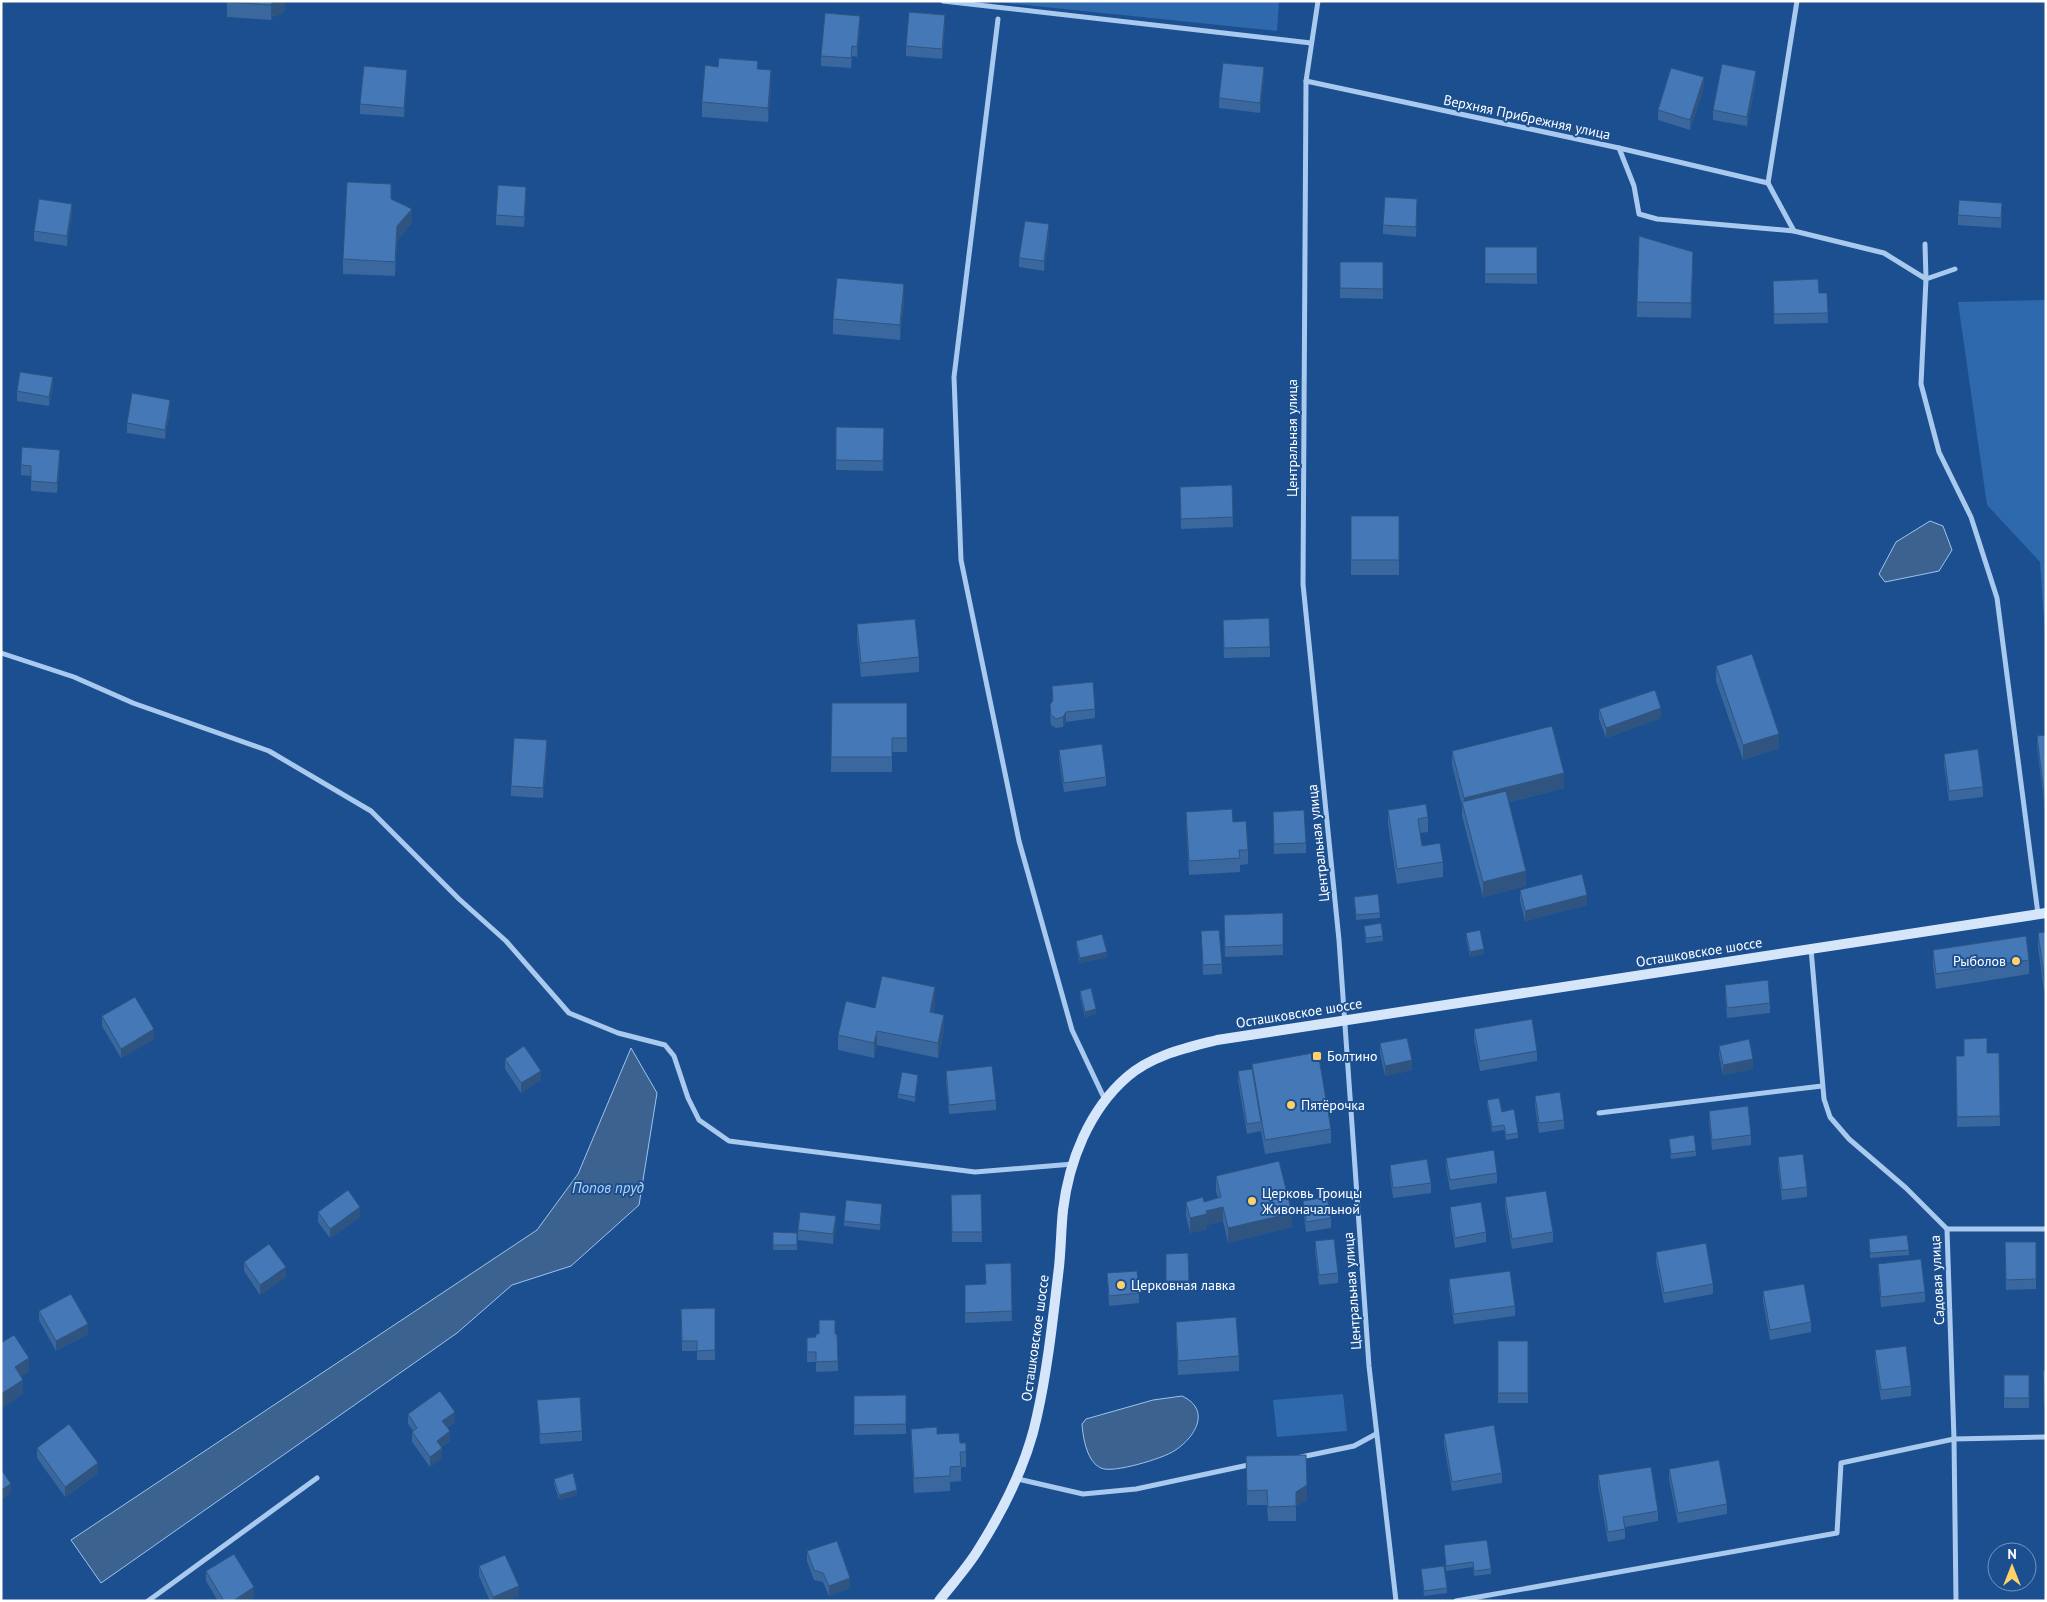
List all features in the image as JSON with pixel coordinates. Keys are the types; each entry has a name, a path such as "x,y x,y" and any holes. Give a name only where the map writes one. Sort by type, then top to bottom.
{"main road":[{"name":"Осташковское шоссе","path":"939,1601 978,1551 1018,1479 1037,1417 1049,1353 1063,1209 1073,1164 1085,1131 1105,1101 1127,1076 1153,1060 1179,1050 1217,1040 2042,914"}],"street":[{"path":"943,1 1311,43"},
{"name":"Центральная улица","path":"1318,1 1306,81 1303,584 1339,940 1343,1020 1368,1361 1396,1601"},
{"path":"1794,231 1768,183 1797,1"},
{"path":"998,19 954,377 961,560 1019,841 1072,1030 1105,1101"},
{"name":"Верхняя Прибрежняя улица","path":"1306,81 1619,148 1634,186 1640,214 1657,219 1794,231 1884,253 1926,279"},
{"path":"1619,148 1768,183"},
{"path":"1925,244 1926,279 1921,384 1938,452 1971,517 1997,598 2042,914"},
{"path":"1926,279 1956,269"},
{"path":"1,653 74,677 133,704 269,751 371,812 459,899 506,941 569,1013 618,1033 666,1045 674,1056 688,1098 699,1120 729,1141 975,1172 1073,1164"},
{"name":"Садовая улица","path":"1810,949 1822,1086 1830,1117 1849,1139 1906,1188 1947,1229 1954,1439 1956,1601"},
{"path":"1599,1113 1822,1086"},
{"path":"1947,1229 2046,1229"},
{"path":"1296,1457 1324,1454 1354,1446 1376,1434"},
{"path":"1456,1601 1837,1533 1841,1463 1954,1439 2046,1437"},
{"path":"1018,1479 1083,1494 1136,1489 1259,1463"},
{"path":"148,1601 316,1478"}],"shaded area":[{"path":"986,1 1279,1 1277,31"},
{"path":"2046,300 2045,636 2040,562 1987,505 1958,302"},
{"path":"1343,1394 1347,1431 1277,1437 1273,1400"}],"water":[{"path":"1930,521 1943,526 1952,550 1939,571 1885,582 1879,574 1896,542"},
{"name":"Попов пруд","path":"631,1048 657,1093 639,1205 571,1266 512,1285 457,1333 101,1583 71,1540 537,1230 578,1174"},
{"path":"1182,1396 1191,1402 1196,1409 1198,1416 1197,1424 1194,1432 1174,1451 1149,1461 1116,1469 1101,1468 1092,1461 1083,1436 1082,1424 1086,1419 1153,1400"}],"building":[{"path":"227,1 273,1 271,5"},
{"path":"909,12 945,15 942,49 906,46"},
{"path":"825,13 860,16 857,47 852,46 851,58 821,56"},
{"path":"719,58 758,61 757,69 771,70 768,108 702,102 705,65 718,67"},
{"path":"1223,63 1264,67 1260,103 1219,98"},
{"path":"1722,64 1756,71 1747,117 1713,110"},
{"path":"364,66 407,70 404,108 360,104"},
{"path":"1671,68 1704,77 1690,120 1658,110"},
{"path":"347,182 391,184 391,199 412,209 397,226 395,262 343,259"},
{"path":"498,185 526,187 524,217 496,215"},
{"path":"1385,197 1417,199 1416,227 1383,225"},
{"path":"39,199 72,204 67,236 34,231"},
{"path":"1959,200 2002,203 2001,218 1958,215"},
{"path":"1025,221 1049,224 1044,261 1019,258"},
{"path":"1639,236 1693,252 1691,303 1637,302"},
{"path":"1485,247 1537,247 1537,274 1485,274"},
{"path":"1340,262 1383,262 1383,289 1340,288"},
{"path":"837,278 904,284 900,325 833,319"},
{"path":"1818,279 1819,293 1827,293 1828,313 1774,314 1773,281"},
{"path":"20,372 53,377 49,397 17,391"},
{"path":"132,393 170,400 165,430 127,423"},
{"path":"836,427 884,428 883,461 836,460"},
{"path":"22,447 60,450 57,483 31,481 31,466 21,465"},
{"path":"1232,485 1233,517 1181,519 1180,487"},
{"path":"1351,516 1399,516 1399,560 1351,560"},
{"path":"1269,618 1270,647 1224,648 1223,620"},
{"path":"915,619 919,657 861,663 857,624"},
{"path":"1752,654 1779,734 1743,745 1716,666"},
{"path":"1093,682 1095,709 1066,712 1063,717 1056,719 1051,715 1052,686"},
{"path":"1655,690 1661,708 1606,728 1599,709"},
{"path":"832,703 907,703 907,738 892,738 892,757 831,757"},
{"path":"1552,726 1564,773 1464,798 1452,751"},
{"path":"2046,735 2046,811 2037,736"},
{"path":"514,738 547,740 543,788 511,786"},
{"path":"1102,744 1106,777 1064,783 1059,750"},
{"path":"1978,749 1983,787 1949,791 1944,754"},
{"path":"1506,791 1526,871 1483,882 1462,802"},
{"path":"1426,804 1428,817 1418,819 1422,846 1440,843 1443,862 1397,869 1388,810"},
{"path":"1232,809 1233,822 1246,821 1248,850 1239,850 1240,858 1189,861 1186,812"},
{"path":"1304,810 1306,843 1274,844 1273,812"},
{"path":"1582,874 1587,895 1525,911 1520,890"},
{"path":"1378,894 1380,913 1356,915 1354,897"},
{"path":"1283,913 1283,945 1225,947 1224,915"},
{"path":"1381,923 1383,936 1366,938 1364,926"},
{"path":"1219,930 1222,964 1203,965 1201,931"},
{"path":"1480,930 1484,949 1470,952 1466,933"},
{"path":"2046,932 2046,976 2044,976 2038,933"},
{"path":"1102,934 1107,952 1080,958 1076,941"},
{"path":"2026,936 2029,960 1936,974 1933,950"},
{"path":"882,976 935,987 930,1012 944,1015 938,1043 877,1031 874,1043 838,1035 846,1001 875,1008"},
{"path":"1768,980 1770,1003 1727,1008 1725,985"},
{"path":"1091,988 1096,1009 1085,1012 1080,991"},
{"path":"135,997 154,1029 121,1049 102,1016"},
{"path":"1532,1019 1537,1051 1480,1061 1474,1029"},
{"path":"1407,1038 1412,1060 1385,1066 1380,1043"},
{"path":"1987,1038 1987,1053 1999,1053 2000,1116 1957,1117 1956,1056 1964,1056 1964,1039"},
{"path":"1749,1039 1753,1059 1723,1065 1719,1046"},
{"path":"524,1046 541,1071 521,1083 505,1059"},
{"name":"Пятёрочка","path":"1318,1052 1331,1129 1265,1140 1252,1064"},
{"path":"992,1066 996,1100 949,1105 946,1071"},
{"path":"1252,1069 1261,1122 1247,1124 1238,1071"},
{"path":"902,1072 918,1075 915,1097 898,1094"},
{"path":"1560,1092 1564,1120 1539,1123 1535,1096"},
{"path":"1499,1098 1502,1112 1514,1109 1518,1133 1506,1135 1504,1125 1492,1127 1487,1100"},
{"path":"1748,1106 1751,1135 1712,1140 1709,1111"},
{"path":"1694,1135 1696,1151 1671,1154 1669,1139"},
{"path":"1494,1150 1497,1173 1450,1180 1446,1158"},
{"path":"1803,1154 1807,1187 1782,1190 1778,1157"},
{"path":"1427,1159 1431,1183 1393,1188 1390,1165"},
{"name":"Церковь Троицы Живоначальной","path":"1279,1161 1292,1213 1228,1228 1223,1207 1206,1211 1207,1214 1190,1218 1186,1202 1203,1197 1204,1202 1221,1197 1216,1176"},
{"path":"348,1190 360,1207 330,1229 318,1212"},
{"path":"1546,1191 1553,1232 1512,1239 1505,1197"},
{"path":"981,1194 982,1232 952,1232 951,1195"},
{"path":"1327,1197 1331,1218 1306,1222 1303,1201"},
{"path":"846,1200 882,1204 880,1225 844,1221"},
{"path":"1481,1202 1486,1232 1455,1238 1450,1207"},
{"path":"800,1212 836,1216 833,1234 798,1230"},
{"path":"773,1232 797,1233 797,1245 773,1245"},
{"path":"1907,1235 1909,1250 1870,1253 1869,1239"},
{"path":"1334,1239 1338,1273 1319,1275 1315,1241"},
{"path":"2005,1242 2036,1242 2036,1279 2006,1280"},
{"path":"1706,1243 1713,1284 1664,1293 1656,1252"},
{"path":"269,1244 286,1267 260,1285 244,1262"},
{"path":"1188,1253 1189,1281 1166,1281 1166,1254"},
{"path":"1921,1259 1925,1292 1881,1297 1878,1264"},
{"path":"1011,1263 1012,1311 965,1313 965,1285 986,1284 985,1264"},
{"path":"1137,1271 1139,1293 1109,1296 1107,1273"},
{"path":"1510,1271 1515,1306 1454,1314 1449,1279"},
{"path":"1804,1284 1811,1322 1770,1330 1763,1291"},
{"path":"71,1294 88,1324 56,1341 39,1311"},
{"path":"715,1308 715,1350 697,1351 697,1341 682,1341 681,1309"},
{"path":"1236,1317 1239,1356 1178,1361 1176,1322"},
{"path":"819,1320 835,1320 838,1361 816,1362 816,1352 807,1352 807,1338 816,1337 816,1334 819,1334"},
{"path":"14,1335 29,1358 15,1367 23,1380 1,1394 1,1343"},
{"path":"1498,1341 1528,1341 1528,1393 1498,1393"},
{"path":"1906,1346 1911,1386 1881,1390 1875,1350"},
{"path":"2043,1371 2046,1371 2046,1396 2044,1396"},
{"path":"2004,1375 2029,1375 2029,1398 2004,1398"},
{"path":"440,1391 455,1412 442,1421 450,1431 437,1441 442,1448 430,1457 412,1432 417,1428 408,1414"},
{"path":"906,1395 906,1424 854,1425 854,1396"},
{"path":"580,1397 582,1431 540,1434 537,1400"},
{"path":"69,1424 98,1463 65,1487 37,1448"},
{"path":"1494,1425 1502,1473 1452,1482 1444,1434"},
{"path":"937,1427 937,1434 959,1433 960,1443 966,1443 966,1452 960,1452 961,1466 950,1467 950,1476 914,1478 911,1429"},
{"path":"1306,1455 1307,1485 1296,1492 1296,1506 1268,1507 1267,1490 1247,1491 1246,1456"},
{"path":"1719,1460 1727,1504 1678,1513 1669,1469"},
{"path":"1651,1467 1658,1511 1623,1517 1625,1529 1608,1532 1598,1475"},
{"path":"1,1469 11,1484 1,1490"},
{"path":"573,1473 577,1490 559,1495 554,1479"},
{"path":"1487,1540 1491,1569 1474,1571 1473,1562 1446,1566 1444,1545"},
{"path":"837,1541 850,1578 829,1586 823,1573 814,1570 807,1551"},
{"path":"234,1554 254,1587 233,1601 224,1601 206,1571"},
{"path":"505,1555 519,1586 493,1597 479,1566"},
{"path":"1444,1566 1447,1588 1424,1591 1421,1569"}],"place":[{"name":"Рыболов","path":"2016,961"},
{"name":"Болтино","path":"1317,1056"},
{"name":"Пятёрочка","path":"1291,1105"},
{"name":"Церковь Троицы Живоначальной","path":"1252,1201"},
{"name":"Церковная лавка","path":"1121,1285"}]}
